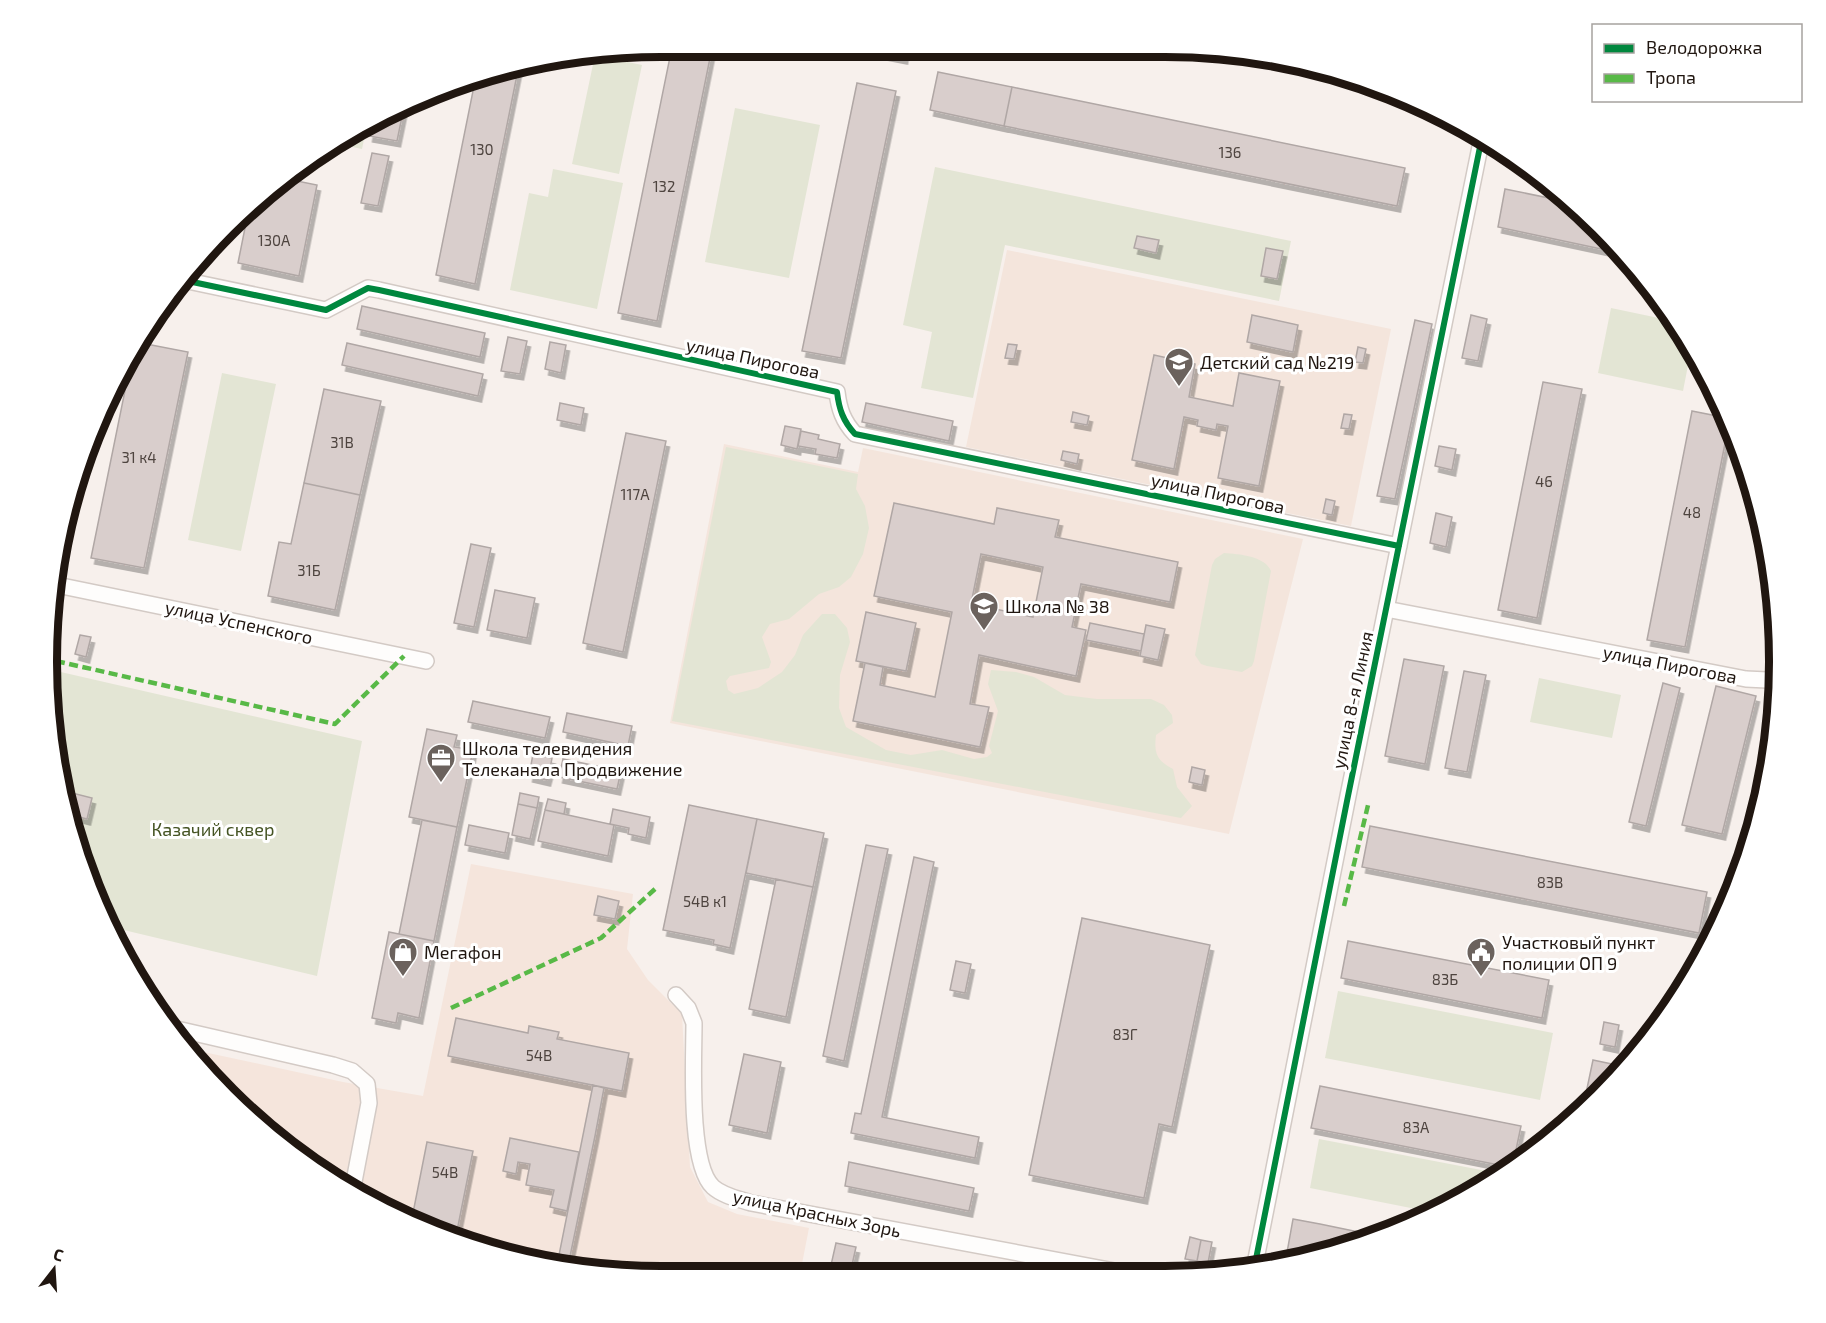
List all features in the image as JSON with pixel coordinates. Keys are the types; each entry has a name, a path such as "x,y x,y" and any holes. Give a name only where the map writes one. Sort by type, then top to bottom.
{"street":[{"name":"улица 8-я Линия","path":"1256,1259 1480,146"},
{"name":"улица Пирогова","path":"192,282 326,310 368,288 379,290 837,392 839,409 846,424 855,434 1399,546"},
{"name":"улица Успенского","path":"62,586 426,660"},
{"name":"улица Пирогова","path":"1386,609 1746,679 1769,679"},
{"name":"улица Красных Зорь","path":"676,995 688,1008 694,1023 696,1144 701,1168 712,1187 730,1197 751,1203 1088,1266"},
{"path":"183,1031 333,1065 352,1071 367,1084 369,1103 354,1182"}],"shaded area":[{"name":"Детский сад №219","path":"1007,250 1391,329 1351,526 966,447"},
{"name":"Школа № 38","path":"724,444 858,472 863,448 1303,539 1229,834 670,723"},
{"path":"471,864 633,894 627,949 648,980 682,1014 690,1167 708,1202 737,1214 809,1228 802,1266 622,1265 544,1254 467,1234 394,1204 326,1164 263,1116 234,1089 200,1051 343,1082 423,1096"}],"green space":[{"path":"613,59 642,65 619,174 572,164 594,61"},
{"path":"735,108 820,125 789,278 705,262"},
{"path":"365,135 362,149 347,146"},
{"path":"935,167 1291,241 1279,301 1005,245 973,398 921,388 932,332 903,325"},
{"path":"553,169 623,183 597,309 510,290 529,193 548,197"},
{"path":"1611,308 1662,319 1689,361 1683,391 1598,373"},
{"path":"222,373 276,384 241,551 188,540"},
{"path":"726,447 858,474 856,489 865,506 869,528 863,554 851,577 839,587 819,594 789,619 770,624 762,637 771,662 769,668 730,676 726,681 728,690 734,694 758,688 782,672 795,655 803,635 822,614 835,614 847,628 850,642 840,675 839,708 846,727 886,750 911,755 942,750 974,759 987,757 992,753 989,746 998,711 988,684 991,670 1016,672 1034,677 1065,695 1097,699 1151,699 1164,705 1172,715 1173,723 1156,735 1157,755 1173,769 1177,787 1192,806 1181,818 672,721"},
{"path":"1224,553 1257,559 1268,566 1271,571 1254,661 1252,666 1242,672 1201,664 1195,655 1212,565 1215,559"},
{"name":"Казачий сквер","path":"57,671 362,741 317,976 119,929 89,856 78,818 62,740"},
{"path":"1539,678 1621,695 1612,738 1530,722"},
{"path":"1338,991 1553,1033 1540,1100 1325,1058"},
{"path":"1319,1139 1488,1171 1419,1210 1310,1188"}],"building":[{"path":"670,57 710,57 657,321 618,313"},
{"path":"938,72 1012,87 1004,126 930,110"},
{"path":"517,75 475,284 436,275 474,87"},
{"path":"857,83 896,91 841,358 802,351"},
{"path":"1012,87 1405,168 1397,206 1004,126"},
{"path":"402,115 397,141 369,136 370,132"},
{"path":"372,153 389,156 378,206 361,203"},
{"path":"296,181 317,185 299,276 238,263 246,223"},
{"path":"1505,189 1553,199 1607,250 1498,227"},
{"path":"1137,236 1159,240 1156,253 1134,248"},
{"path":"1266,248 1283,251 1277,279 1261,276"},
{"path":"362,306 485,333 480,357 357,329"},
{"path":"1252,315 1298,325 1293,352 1247,342"},
{"path":"1471,315 1487,319 1478,361 1462,358"},
{"path":"1415,320 1432,324 1395,499 1377,496"},
{"path":"508,337 527,341 520,374 501,371"},
{"path":"550,342 566,345 561,373 545,369"},
{"path":"347,343 483,374 478,396 342,365"},
{"path":"147,344 188,352 144,568 91,558 127,378"},
{"path":"1008,344 1017,345 1014,359 1005,358"},
{"path":"1358,347 1366,349 1363,363 1355,362"},
{"path":"1154,355 1195,364 1189,397 1233,406 1239,373 1280,381 1259,486 1218,478 1228,426 1217,424 1216,430 1197,426 1198,420 1184,417 1174,469 1132,460"},
{"path":"1543,382 1582,389 1537,618 1498,610"},
{"path":"324,389 381,401 360,495 304,483"},
{"path":"560,403 584,408 581,425 557,420"},
{"path":"866,403 953,421 949,441 862,422"},
{"path":"1692,411 1717,416 1726,438 1685,647 1647,640"},
{"path":"1073,412 1089,416 1087,425 1071,422"},
{"path":"1344,414 1352,415 1349,429 1341,428"},
{"path":"785,426 801,429 797,449 781,445"},
{"path":"801,431 819,435 818,439 840,444 837,458 815,454 816,449 798,446"},
{"path":"626,433 666,441 623,652 583,643"},
{"path":"1439,446 1456,449 1452,470 1435,466"},
{"path":"1063,451 1079,454 1077,464 1061,460"},
{"path":"304,483 360,495 335,610 268,596 279,542 291,544"},
{"path":"1326,499 1335,501 1332,515 1323,513"},
{"path":"894,503 994,524 997,508 1059,520 1055,537 1178,562 1170,602 1081,584 1072,627 1086,630 1076,676 979,655 970,704 989,707 980,747 853,721 865,663 883,667 880,685 935,697 952,612 874,596","holes":["981,554 1043,567 1033,617 971,604"]},
{"path":"1436,513 1452,517 1446,547 1430,543"},
{"path":"471,544 491,548 474,627 454,623"},
{"path":"495,590 535,598 527,638 487,630"},
{"path":"866,612 916,623 906,671 856,661"},
{"path":"1090,623 1144,634 1141,651 1086,640"},
{"path":"1146,625 1165,629 1158,660 1140,656"},
{"path":"80,635 91,637 86,657 75,654"},
{"path":"1404,659 1444,666 1425,764 1385,756"},
{"path":"1464,671 1486,675 1467,772 1445,768"},
{"path":"1663,683 1680,688 1646,826 1629,822"},
{"path":"1716,686 1756,696 1722,834 1682,825"},
{"path":"473,701 550,717 545,738 468,722"},
{"path":"567,713 632,726 628,746 563,732"},
{"name":"Школа телевидения Телеканала Продвижение","path":"427,729 457,735 454,747 473,750 457,827 409,817"},
{"path":"533,754 552,758 550,769 531,765"},
{"path":"563,759 621,771 617,789 559,777"},
{"path":"531,765 550,769 547,780 529,776"},
{"path":"1192,767 1205,770 1202,785 1189,782"},
{"path":"72,793 92,798 87,819 78,817"},
{"path":"520,793 539,797 537,808 518,804"},
{"path":"548,799 566,803 564,814 545,810"},
{"path":"518,804 537,808 530,839 512,835"},
{"path":"689,805 757,819 730,948 713,944 714,940 663,930"},
{"path":"613,809 650,817 646,838 628,834 629,828 610,824"},
{"path":"545,810 614,825 608,856 538,841"},
{"path":"757,819 824,833 813,887 746,873"},
{"path":"422,820 457,827 434,941 399,934"},
{"path":"469,825 509,833 505,853 465,845"},
{"path":"1370,826 1707,892 1699,933 1362,867"},
{"path":"866,845 888,849 844,1061 823,1056"},
{"path":"914,857 934,862 882,1117 979,1137 975,1158 851,1133 855,1113 861,1114"},
{"path":"776,879 813,887 786,1017 749,1009"},
{"path":"598,896 619,901 615,919 594,915"},
{"path":"1082,918 1210,945 1172,1127 1159,1124 1144,1198 1029,1175"},
{"name":"Мегафон","path":"389,932 434,941 419,1018 398,1013 396,1023 372,1018"},
{"path":"1348,941 1549,980 1542,1018 1341,978"},
{"path":"956,961 971,964 965,993 950,990"},
{"path":"456,1018 528,1033 529,1026 559,1032 557,1039 629,1053 622,1091 448,1056"},
{"path":"1604,1022 1619,1025 1615,1047 1600,1044"},
{"path":"744,1054 781,1062 767,1133 729,1125"},
{"path":"1593,1060 1615,1065 1592,1089 1586,1095"},
{"path":"593,1085 604,1088 595,1136 570,1259 559,1257"},
{"path":"1320,1086 1521,1126 1515,1153 1499,1165 1311,1128"},
{"path":"510,1138 579,1152 567,1211 550,1207 554,1190 526,1185 530,1164 518,1162 516,1174 503,1171"},
{"path":"427,1142 473,1151 457,1230 413,1212"},
{"path":"849,1162 974,1188 969,1211 845,1186"},
{"path":"1293,1219 1362,1233 1321,1245 1287,1253"},
{"path":"1190,1237 1201,1240 1197,1261 1185,1259"},
{"path":"1201,1240 1212,1242 1208,1263 1197,1261"},
{"path":"836,1243 856,1247 852,1266 831,1266"}],"marked path":[{"path":"57,661 335,724 404,656"},
{"path":"1344,906 1369,801"},
{"path":"451,1008 601,938 655,889"}],"cycle path":[{"path":"1256,1259 1480,146"},
{"path":"192,282 326,310 368,288 379,290 837,392 842,414 855,434 1399,546"}],"place":[{"name":"Детский сад №219","path":"1179,388"},
{"name":"Школа № 38","path":"984,632"},
{"name":"Школа телевидения Телеканала Продвижение","path":"441,784"},
{"name":"Мегафон","path":"403,978"},
{"name":"Участковый пункт полиции ОП 9","path":"1481,978"}]}
